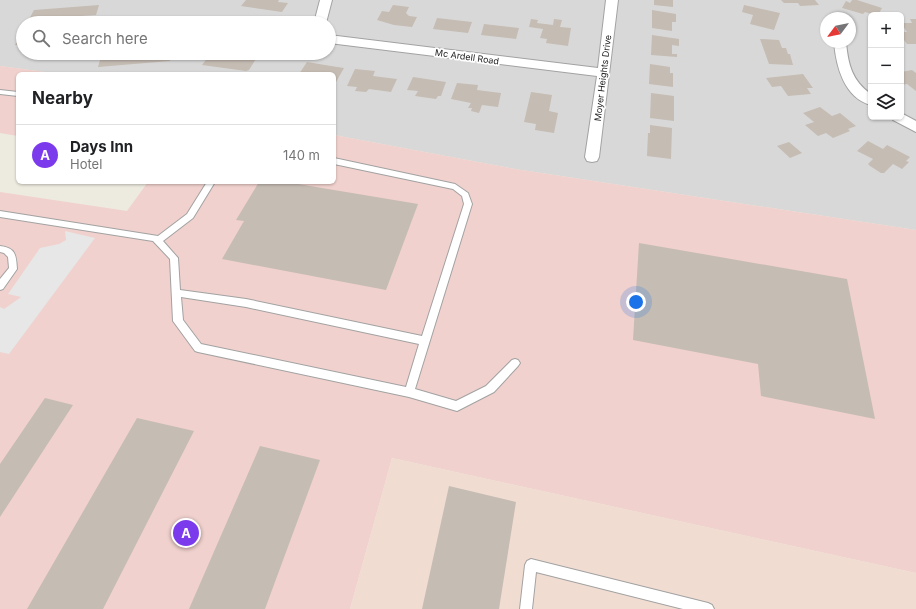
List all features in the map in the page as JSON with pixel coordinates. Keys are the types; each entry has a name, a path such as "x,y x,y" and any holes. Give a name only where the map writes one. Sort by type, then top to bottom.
{"street":[{"path":"322,16 326,0"},
{"name":"Moyer Heights Drive","path":"592,156 604,72 612,0"},
{"name":"Mc Ardell Road","path":"336,39 555,68 604,72"},
{"path":"841,48 842,61 851,85 868,99"},
{"path":"903,120 916,127"}],"lane":[{"path":"0,92 16,94"},
{"path":"336,161 455,187 465,195 468,204 409,392"},
{"path":"158,241 190,216 210,184"},
{"path":"0,214 155,238 174,258 178,321 198,348 409,392 457,406 490,389 515,363"},
{"path":"0,249 6,250 12,256 13,269 0,286"},
{"path":"176,293 246,304 425,341"},
{"path":"526,609 531,565 708,609"}],"shaded area":[{"path":"0,0 916,0 916,230 515,169 336,135 336,72 45,72 0,66"},
{"path":"0,66 45,72 16,72 16,136 0,133"},
{"path":"336,135 515,169 916,230 916,573 392,458 350,609 0,609 0,192 127,211 147,184 336,184"},
{"path":"65,231 95,238 9,354 0,352 0,307 4,309 21,297 8,294 40,248 59,244 66,240"},
{"path":"392,458 916,573 916,609 350,609"}],"building":[{"path":"246,0 279,0 278,2 288,3 282,12 241,6"},
{"path":"654,0 673,0 673,7 654,5"},
{"path":"781,0 815,0 819,5 800,6 798,3 784,3"},
{"path":"852,0 857,0 882,8 880,12 865,12 863,14 842,8 846,1 850,3"},
{"path":"99,5 96,15 31,16 34,10"},
{"path":"393,5 409,7 406,13 409,16 417,17 412,27 394,25 377,20 382,11 389,12"},
{"path":"744,5 780,13 774,30 750,24 753,15 742,12"},
{"path":"652,10 676,14 676,22 672,22 672,31 652,28"},
{"path":"437,18 472,22 468,33 433,29"},
{"path":"531,19 538,20 537,23 553,25 554,19 562,20 560,27 571,28 568,46 546,43 547,39 540,38 543,29 529,27"},
{"path":"910,19 916,19 916,44 907,44 904,40 904,32 907,32 904,28 904,23 912,23"},
{"path":"484,24 519,28 516,39 481,35"},
{"path":"652,35 679,39 679,46 672,45 672,54 677,54 677,57 651,55"},
{"path":"760,39 779,40 782,48 786,48 788,54 790,54 793,65 769,64"},
{"path":"100,60 170,60 170,61 98,67"},
{"path":"206,60 255,60 249,70 246,71 202,65"},
{"path":"307,62 344,68 336,82 336,72 300,72"},
{"path":"650,64 670,67 670,73 673,73 673,87 649,84"},
{"path":"355,69 375,71 373,76 397,79 391,92 369,89 366,92 355,91 357,87 347,86"},
{"path":"912,70 916,73 916,91 907,84 904,84 904,71"},
{"path":"803,74 813,88 807,88 811,94 788,96 781,86 772,87 766,78"},
{"path":"413,77 446,82 441,96 438,96 436,99 415,96 418,91 407,90"},
{"path":"457,83 478,85 477,90 501,93 498,107 482,105 479,113 471,111 472,108 468,108 471,103 451,99"},
{"path":"531,92 552,95 549,111 558,113 554,133 535,130 536,124 524,122"},
{"path":"651,93 674,96 674,121 650,118"},
{"path":"820,107 832,116 840,113 856,126 848,129 850,131 833,138 826,133 818,136 805,125 814,122 803,113"},
{"path":"650,125 672,128 671,159 647,156 648,133 650,133"},
{"path":"868,141 883,149 887,145 910,157 906,161 909,162 902,169 893,164 884,173 881,173 868,164 873,159 857,151"},
{"path":"789,142 802,153 790,158 777,146"},
{"path":"258,184 298,184 418,204 386,290 222,259 244,221 236,220"},
{"path":"639,243 847,279 875,419 761,396 758,364 633,340"},
{"path":"45,398 73,405 0,517 0,464"},
{"path":"137,418 194,431 103,609 27,609"},
{"path":"260,446 320,460 265,609 189,609"},
{"path":"449,486 516,502 499,609 422,609"}],"place":[{"name":"Days Inn","path":"186,533"}]}
